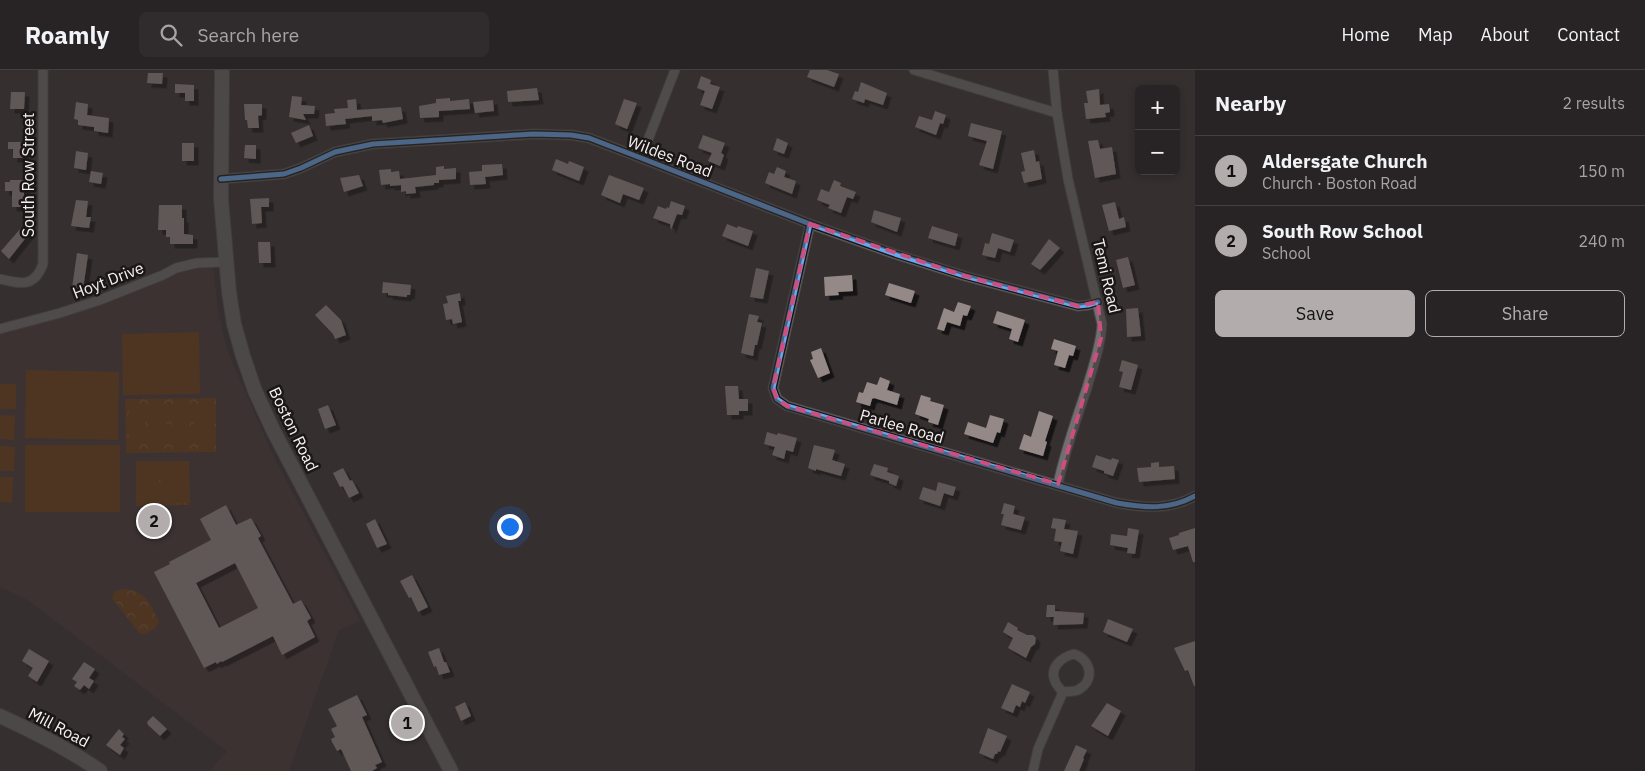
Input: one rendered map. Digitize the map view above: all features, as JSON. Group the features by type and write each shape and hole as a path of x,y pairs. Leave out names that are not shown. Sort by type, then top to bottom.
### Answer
{"main road":[{"name":"Boston Road","path":"222,70 221,179 226,262 234,324 243,356 255,391 273,430 451,771"},
{"name":"Mill Road","path":"0,716 61,746 100,771"}],"street":[{"name":"South Row Street","path":"0,279 21,284 34,280 43,264 43,70"},
{"path":"641,158 675,70"},
{"path":"914,70 1057,113"},
{"name":"Temi Road","path":"1052,70 1068,179 1102,324 1101,338 1062,465 1058,484"},
{"name":"Wildes Road","path":"221,179 284,174 335,152 373,144 534,134 577,136 641,158 810,224 895,254 965,276 1078,306 1098,302"},
{"name":"Parlee Road","path":"810,224 773,388 776,399 787,406 1058,484 1117,503 1144,508 1185,502 1195,496"},
{"name":"Hoyt Drive","path":"0,329 100,300 176,268 197,263 226,262"},
{"path":"1074,654 1082,657 1088,664 1089,674 1084,686 1076,691 1063,692 1055,682 1054,672 1057,663 1065,657 1074,654"},
{"path":"1033,771 1038,748 1063,692"}],"highlighted area":[{"path":"810,224 965,276 1078,306 1098,302 1101,338 1058,484 787,406 777,399 773,388"}],"shaded area":[{"path":"188,268 213,268 218,310 227,350 273,455 360,621 339,630 289,771 210,771 227,751 26,599 0,587 0,334 105,303"}],"green space":[{"path":"199,332 200,394 123,395 122,334"},
{"path":"26,370 119,372 118,440 25,438"},
{"path":"0,384 16,384 16,409 0,409"},
{"path":"216,398 216,452 126,453 125,399"},
{"path":"210,407 210,442 194,442 194,408"},
{"path":"145,408 145,443 129,443 129,409"},
{"path":"150,408 166,408 167,443 151,443"},
{"path":"172,408 188,408 188,442 172,443"},
{"path":"0,415 15,416 14,440 0,439"},
{"path":"25,445 120,445 120,512 25,512"},
{"path":"0,446 15,447 14,471 0,471"},
{"path":"136,461 189,461 190,505 136,506"},
{"path":"159,463 159,503 137,503 136,464"},
{"path":"163,463 185,463 186,503 164,503"},
{"path":"0,477 13,477 12,503 0,502"},
{"path":"121,589 136,592 146,598 159,622 155,628 145,634 139,633 112,598 114,592"}],"building":[{"path":"810,70 827,70 839,74 834,87 807,77"},
{"path":"148,73 163,73 162,84 147,83"},
{"path":"701,76 711,80 710,84 720,87 712,109 700,105 705,91 697,88"},
{"path":"861,82 887,93 883,105 865,99 864,103 852,99 855,91 858,92"},
{"path":"175,84 194,85 194,101 185,101 185,93 175,93"},
{"path":"537,88 539,100 508,102 507,91"},
{"path":"1099,89 1100,105 1109,104 1110,112 1105,113 1106,117 1086,119 1084,103 1088,103 1086,91"},
{"path":"11,92 25,92 24,109 10,109"},
{"path":"292,96 302,97 301,105 315,106 314,114 303,114 306,120 289,117"},
{"path":"450,98 450,101 469,99 470,109 439,111 439,117 420,118 419,106 436,103 436,99"},
{"path":"356,99 357,110 401,107 403,119 383,123 382,120 372,121 372,116 345,119 346,124 326,126 325,114 335,113 334,109 348,108 347,100"},
{"path":"624,99 637,103 627,129 615,124"},
{"path":"493,100 494,111 475,113 473,102"},
{"path":"76,102 88,104 87,115 109,118 108,133 94,131 94,127 78,125 78,120 74,119"},
{"path":"244,104 262,104 262,115 258,116 259,128 248,128 247,120 245,120"},
{"path":"935,111 946,115 943,124 940,123 936,135 915,127 919,116 932,120"},
{"path":"971,123 1002,131 993,169 979,165 987,141 968,136"},
{"path":"309,125 313,136 296,143 291,133"},
{"path":"703,135 725,143 721,153 724,155 720,166 708,161 712,153 698,148"},
{"path":"777,138 788,143 784,154 773,150"},
{"path":"1098,140 1100,149 1112,147 1116,174 1095,178 1088,141"},
{"path":"8,142 25,142 24,158 13,158 13,149 8,149"},
{"path":"182,143 194,143 194,161 182,161"},
{"path":"245,145 256,145 256,159 244,158"},
{"path":"1034,150 1036,162 1039,161 1042,179 1024,183 1021,172 1025,171 1021,153"},
{"path":"76,151 88,153 86,170 74,168"},
{"path":"556,159 568,164 569,161 584,167 579,181 552,170"},
{"path":"502,164 503,175 485,177 486,184 470,185 469,172 482,171 482,165"},
{"path":"444,166 444,169 456,168 456,179 439,180 439,183 434,183 434,185 415,187 416,193 406,194 406,191 401,192 401,185 381,185 379,170 391,169 391,172 399,171 400,179 436,175 436,167"},
{"path":"777,167 786,171 784,177 796,181 792,194 765,183 769,172 774,174"},
{"path":"91,171 103,173 101,184 89,182"},
{"path":"359,175 363,186 344,192 340,178"},
{"path":"609,175 644,188 639,200 623,194 620,203 601,195"},
{"path":"10,180 26,180 24,207 12,207 12,191 5,191 5,182 10,182"},
{"path":"834,180 841,183 840,186 856,192 853,199 847,197 841,213 828,208 830,205 817,200 821,189 829,192"},
{"path":"269,198 269,207 261,207 262,223 252,224 250,199"},
{"path":"76,200 88,201 86,217 91,217 89,228 71,226"},
{"path":"671,201 685,206 682,215 677,214 671,230 670,224 653,218 658,206 666,209 667,207 669,208"},
{"path":"1115,202 1119,219 1124,217 1126,227 1109,231 1102,205"},
{"path":"159,205 182,205 184,234 193,235 193,244 170,244 170,237 166,237 166,230 158,230"},
{"path":"874,210 901,218 897,232 871,222"},
{"path":"727,224 753,231 748,246 722,236"},
{"path":"932,226 958,234 955,246 928,238"},
{"path":"21,228 28,235 9,259 1,251"},
{"path":"992,233 1014,240 1010,252 998,248 995,258 982,255 985,243 989,244"},
{"path":"1049,239 1060,248 1040,270 1031,264"},
{"path":"258,242 270,242 271,263 259,263"},
{"path":"77,253 88,255 83,289 72,288"},
{"path":"1128,257 1135,285 1123,288 1116,260"},
{"path":"756,268 769,271 763,299 750,297"},
{"path":"852,275 853,291 838,292 839,295 825,296 824,277"},
{"path":"383,282 411,285 410,295 407,295 407,297 382,293"},
{"path":"889,283 915,291 911,303 885,295"},
{"path":"460,293 461,301 458,301 462,322 453,324 452,319 446,320 443,304 448,303 446,296"},
{"path":"958,302 971,306 967,316 963,315 960,326 947,322 944,331 937,329 944,308 954,312"},
{"path":"326,305 341,320 346,335 335,339 333,334 315,315"},
{"path":"1138,308 1141,336 1127,337 1126,309"},
{"path":"997,311 1025,320 1018,342 1009,339 1012,329 993,323"},
{"path":"749,314 759,316 757,322 762,323 753,356 741,353"},
{"path":"1054,339 1076,346 1073,356 1069,355 1065,368 1054,365 1058,351 1051,349"},
{"path":"821,348 830,373 818,378 810,360 813,359 811,352"},
{"path":"1122,360 1138,365 1131,390 1119,387 1123,372 1119,371"},
{"path":"880,377 890,381 887,390 900,394 897,405 874,398 870,406 856,402 859,392 863,393 867,382 877,385"},
{"path":"725,386 738,386 739,399 748,399 748,411 739,411 739,415 727,415"},
{"path":"921,395 931,398 930,401 944,405 938,425 928,422 929,419 915,414"},
{"path":"328,405 336,425 325,429 318,409"},
{"path":"1039,411 1053,416 1045,441 1047,442 1043,456 1019,449 1024,434 1031,437"},
{"path":"990,415 1004,419 1000,433 997,432 993,443 964,434 968,422 986,428"},
{"path":"767,432 797,438 793,452 786,450 784,459 772,455 775,447 764,444"},
{"path":"814,445 835,450 832,460 845,464 841,476 808,468"},
{"path":"1096,455 1111,460 1112,458 1119,460 1113,476 1092,467"},
{"path":"1159,462 1159,467 1174,466 1175,479 1139,482 1137,468 1151,467 1151,463"},
{"path":"874,464 888,468 887,472 899,476 896,486 889,483 889,481 870,475"},
{"path":"343,468 359,493 349,498 343,486 340,487 333,473"},
{"path":"938,482 956,487 953,496 944,493 940,506 919,499 923,487 936,491"},
{"path":"1004,503 1015,506 1013,514 1025,517 1021,530 1001,525"},
{"path":"226,505 236,525 251,518 261,536 258,538 293,604 301,600 311,618 307,621 315,637 282,655 273,636 222,662 217,664 216,662 204,668 154,572 211,540 200,519","holes":["235,563 258,608 219,628 196,583"]},
{"path":"1053,518 1066,520 1064,529 1078,531 1073,554 1060,551 1062,542 1054,541 1056,529 1051,528"},
{"path":"375,519 387,544 377,548 366,524"},
{"path":"1128,528 1139,530 1135,554 1127,553 1128,548 1110,545 1111,534 1127,536"},
{"path":"1195,528 1195,562 1193,562 1188,546 1173,550 1169,538"},
{"path":"412,575 428,607 418,612 400,581"},
{"path":"1047,605 1055,605 1055,611 1084,613 1083,624 1053,625 1054,617 1046,617"},
{"path":"1108,619 1133,629 1127,642 1103,632"},
{"path":"1008,622 1018,628 1017,630 1027,635 1033,635 1036,638 1035,644 1031,647 1026,658 1008,648 1013,638 1003,632"},
{"path":"1195,641 1194,686 1188,670 1185,671 1174,648"},
{"path":"439,648 450,672 439,675 428,652"},
{"path":"29,649 49,661 37,682 28,676 33,668 22,661"},
{"path":"84,662 95,669 89,678 94,681 89,689 84,685 80,690 74,686 77,682 72,679"},
{"path":"1012,684 1030,692 1025,703 1022,701 1020,707 1016,705 1013,713 1001,708"},
{"path":"357,695 367,715 362,717 382,762 375,765 377,768 372,771 351,771 341,749 337,751 331,739 335,737 331,729 337,726 328,709"},
{"path":"465,702 471,716 461,721 455,707"},
{"path":"1107,703 1121,711 1108,736 1091,726"},
{"path":"153,716 167,729 160,736 148,725 147,722"},
{"path":"988,728 1007,736 1000,752 998,751 995,754 993,759 979,753"},
{"path":"119,729 124,734 122,737 125,739 120,745 124,748 120,755 106,745"},
{"path":"1076,745 1087,750 1079,771 1064,771"}],"cycle path":[{"path":"221,179 284,174 335,152 373,144 534,134 571,135 589,138 810,224 895,254 965,276 1078,306 1098,302"},
{"path":"810,224 773,388 777,399 787,406 1117,503 1157,507 1176,504 1195,496"}],"place":[{"name":"South Row School","path":"154,521"},
{"name":"Aldersgate Church","path":"407,723"}]}
